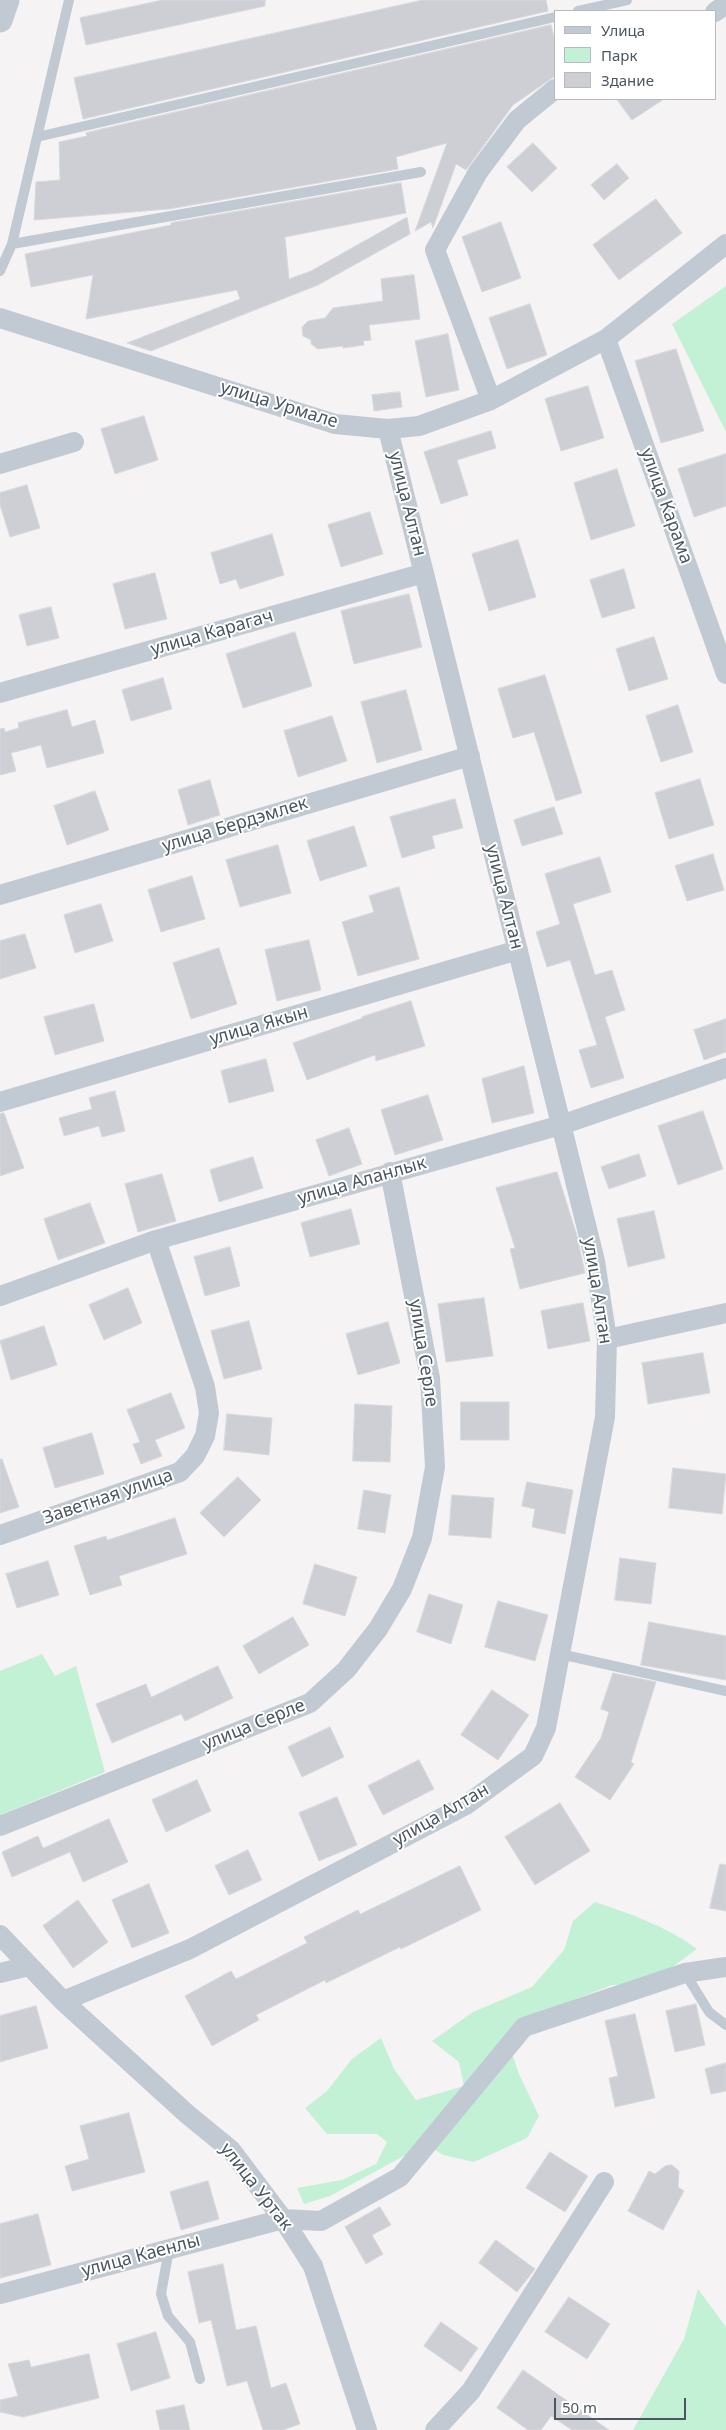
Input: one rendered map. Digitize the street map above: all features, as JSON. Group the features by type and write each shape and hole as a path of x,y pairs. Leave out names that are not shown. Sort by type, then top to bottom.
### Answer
{"street":[{"path":"0,20 7,0"},
{"path":"491,400 435,250 478,172 517,120 554,91"},
{"name":"улица Урмале","path":"0,318 335,424 388,429 419,426 491,400 606,339 726,244"},
{"name":"улица Карама","path":"606,339 726,674"},
{"name":"улица Алтан","path":"63,2001 190,1949 466,1805 533,1756 546,1728 605,1417 607,1339 595,1261 388,429"},
{"path":"0,464 74,442"},
{"name":"улица Карагач","path":"0,693 424,573"},
{"name":"улица Бердэмлек","path":"0,895 470,756"},
{"name":"улица Якын","path":"0,1102 518,950"},
{"name":"улица Аланлык","path":"0,1296 156,1240 561,1125 726,1068"},
{"name":"улица Серле","path":"0,1826 310,1703 346,1670 378,1630 402,1589 422,1538 435,1467 430,1378 390,1172"},
{"name":"Заветная улица","path":"0,1535 180,1472 195,1456 205,1436 209,1413 205,1387 156,1240"},
{"path":"607,1339 726,1313"},
{"name":"улица Уртак","path":"0,1935 63,2001 187,2114 231,2150 283,2219 313,2266 367,2430"},
{"path":"0,1973 29,1966"},
{"name":"улица Каенлы","path":"0,2294 283,2219 321,2221 400,2177 524,2027 685,1973 726,1967"},
{"path":"435,2430 471,2391 604,2182"}],"lane":[{"path":"0,271 12,244 69,0"},
{"path":"582,10 627,0"},
{"path":"38,137 554,17"},
{"path":"12,244 421,172"},
{"path":"560,1654 726,1691"},
{"path":"685,1973 709,2012 726,2024"},
{"path":"168,2249 161,2294 168,2316 190,2342 200,2379"}],"green space":[{"path":"726,286 726,432 672,324"},
{"path":"42,1654 55,1676 76,1666 105,1772 0,1815 0,1671"},
{"path":"595,1902 661,1927 697,1949 649,1984 612,1985 527,2018 506,2036 519,2074 539,2116 527,2138 474,2162 443,2155 426,2144 330,2196 304,2204 297,2188 342,2180 376,2164 387,2142 377,2134 327,2134 305,2108 327,2091 352,2059 381,2038 394,2069 416,2100 464,2086 459,2062 432,2041 473,2012 532,1987 564,1950 573,1921"},
{"path":"698,2289 726,2327 726,2430 633,2430 684,2339"}],"building":[{"path":"163,0 265,0 265,6 86,45 80,18"},
{"path":"423,0 546,0 548,11 83,119 74,78"},
{"path":"551,25 554,37 554,77 513,105 466,170 456,164 433,228 431,222 415,231 447,143 396,157 398,169 169,209 34,220 36,182 60,180 59,142 87,136 86,133"},
{"path":"618,100 662,100 632,120"},
{"path":"533,143 557,168 532,192 507,167"},
{"path":"617,164 629,178 604,200 591,185"},
{"path":"401,183 406,213 285,237 289,279 311,271 407,217 410,234 318,285 151,351 127,343 240,299 237,290 86,319 93,275 31,287 25,254 171,225 171,223"},
{"path":"656,199 682,233 619,280 593,245"},
{"path":"501,222 521,278 482,292 462,237"},
{"path":"414,275 420,319 369,325 371,340 363,341 364,345 318,349 311,344 311,340 303,336 302,327 308,321 325,318 333,308 383,301 381,279"},
{"path":"530,304 547,355 507,369 489,318"},
{"path":"448,334 459,390 426,397 415,341"},
{"path":"676,349 704,431 661,443 635,361"},
{"path":"588,386 604,438 561,451 545,399"},
{"path":"400,392 402,407 374,411 372,395"},
{"path":"144,416 158,460 115,474 101,429"},
{"path":"491,431 496,448 457,460 468,495 441,504 424,452"},
{"path":"726,454 726,506 694,517 678,469"},
{"path":"617,469 635,526 591,540 574,483"},
{"path":"27,485 40,528 10,537 0,505 0,493"},
{"path":"370,512 383,554 341,567 328,525"},
{"path":"272,534 284,575 240,589 236,579 220,584 211,553"},
{"path":"518,540 536,597 489,611 472,554"},
{"path":"624,569 635,608 602,618 590,580"},
{"path":"155,573 167,619 125,629 113,584"},
{"path":"409,594 422,647 354,664 341,611"},
{"path":"51,607 59,638 27,646 19,615"},
{"path":"295,632 312,686 243,708 226,654"},
{"path":"654,637 668,679 629,691 616,649"},
{"path":"545,675 582,793 556,801 534,732 513,738 498,689"},
{"path":"163,678 172,709 131,721 122,690"},
{"path":"406,690 422,750 377,763 361,702"},
{"path":"678,705 693,752 661,762 646,716"},
{"path":"67,710 72,727 95,720 104,753 47,768 41,745 11,753 16,771 0,775 0,729 4,728 5,732 19,728 18,723"},
{"path":"332,716 347,761 298,777 284,731"},
{"path":"700,779 714,825 669,839 655,793"},
{"path":"210,780 220,815 188,825 178,790"},
{"path":"95,791 109,830 67,845 54,806"},
{"path":"455,799 463,828 432,836 435,848 402,858 390,817"},
{"path":"554,807 563,834 522,846 514,820"},
{"path":"354,826 367,866 320,881 307,841"},
{"path":"278,845 291,893 240,907 226,860"},
{"path":"713,854 724,890 687,901 675,866"},
{"path":"600,857 611,892 573,904 595,975 612,970 625,1010 605,1017 624,1078 591,1088 579,1050 597,1045 570,960 547,967 536,932 560,924 545,874"},
{"path":"192,876 205,919 161,932 148,890"},
{"path":"399,887 419,959 358,976 342,922 374,912 369,896"},
{"path":"101,904 113,941 75,953 64,915"},
{"path":"25,934 36,968 0,979 0,941"},
{"path":"309,940 321,990 277,1001 265,950"},
{"path":"219,948 237,1004 191,1019 173,963"},
{"path":"411,1001 425,1046 376,1061 375,1055 307,1080 293,1043"},
{"path":"94,1004 104,1041 55,1055 44,1017"},
{"path":"726,1019 726,1052 704,1060 694,1030"},
{"path":"266,1059 274,1091 229,1103 221,1071"},
{"path":"524,1066 534,1113 492,1123 482,1079"},
{"path":"115,1091 125,1131 102,1137 99,1126 64,1136 59,1118 92,1109 89,1098"},
{"path":"428,1095 443,1140 395,1155 381,1110"},
{"path":"703,1111 723,1169 678,1185 658,1126"},
{"path":"4,1113 24,1168 0,1176 0,1114"},
{"path":"349,1128 362,1164 329,1176 316,1140"},
{"path":"639,1154 646,1176 609,1189 601,1167"},
{"path":"253,1157 263,1188 219,1202 210,1170"},
{"path":"557,1172 577,1236 585,1273 520,1289 510,1249 515,1248 496,1188"},
{"path":"162,1174 176,1221 138,1232 125,1184"},
{"path":"90,1203 105,1243 58,1260 44,1219"},
{"path":"351,1209 360,1244 310,1257 301,1223"},
{"path":"654,1211 665,1258 628,1267 617,1219"},
{"path":"230,1247 240,1286 205,1296 194,1257"},
{"path":"128,1288 142,1323 104,1340 89,1305"},
{"path":"484,1298 493,1356 446,1362 438,1304"},
{"path":"583,1303 590,1341 548,1349 541,1311"},
{"path":"249,1321 262,1369 224,1379 211,1331"},
{"path":"388,1322 400,1363 358,1375 346,1334"},
{"path":"44,1326 57,1365 11,1380 0,1341"},
{"path":"703,1353 710,1393 648,1404 642,1363"},
{"path":"171,1393 185,1428 155,1440 162,1456 141,1464 133,1444 140,1442 127,1410"},
{"path":"461,1402 509,1402 509,1440 461,1440"},
{"path":"355,1404 392,1406 390,1462 353,1461"},
{"path":"227,1414 272,1418 269,1455 224,1450"},
{"path":"92,1433 104,1474 55,1488 43,1448"},
{"path":"2,1459 19,1507 0,1513 0,1460"},
{"path":"673,1468 726,1474 722,1514 669,1508"},
{"path":"238,1477 261,1500 224,1537 200,1513"},
{"path":"527,1482 573,1490 565,1534 532,1527 535,1509 522,1506"},
{"path":"364,1490 391,1495 385,1533 358,1529"},
{"path":"452,1495 494,1498 491,1538 449,1535"},
{"path":"175,1518 187,1554 119,1576 122,1585 90,1595 74,1546 106,1536 107,1540"},
{"path":"620,1558 656,1563 651,1604 615,1600"},
{"path":"48,1561 59,1595 17,1608 6,1574"},
{"path":"315,1564 357,1577 345,1616 303,1604"},
{"path":"429,1594 463,1605 451,1644 417,1632"},
{"path":"498,1601 548,1615 535,1661 485,1647"},
{"path":"293,1617 309,1645 259,1674 243,1646"},
{"path":"649,1622 726,1636 726,1680 641,1665"},
{"path":"218,1666 233,1698 185,1721 181,1714 112,1743 96,1704 146,1684 151,1697"},
{"path":"613,1673 656,1682 631,1762 634,1764 610,1800 575,1777 601,1738 609,1712 601,1709"},
{"path":"492,1690 529,1715 498,1760 461,1735"},
{"path":"330,1727 344,1757 302,1777 288,1747"},
{"path":"419,1760 434,1789 383,1815 368,1786"},
{"path":"197,1780 211,1811 166,1832 152,1800"},
{"path":"337,1797 357,1845 319,1861 299,1813"},
{"path":"560,1803 590,1851 535,1885 505,1837"},
{"path":"109,1819 128,1862 83,1882 70,1852 12,1877 2,1852 38,1836 43,1848"},
{"path":"248,1850 262,1880 229,1895 215,1866"},
{"path":"720,1864 726,1865 726,1911 710,1908"},
{"path":"460,1866 481,1910 326,1983 325,1980 256,2015 259,2020 212,2046 185,1996 231,1971 236,1979 307,1943 304,1937 358,1910 360,1914"},
{"path":"149,1884 169,1933 132,1948 112,1900"},
{"path":"78,1900 108,1942 73,1968 43,1926"},
{"path":"696,2004 705,2045 675,2052 666,2011"},
{"path":"36,2006 48,2048 0,2062 0,2016"},
{"path":"635,2014 655,2098 615,2107 609,2078 618,2076 605,2021"},
{"path":"726,2063 726,2091 711,2094 705,2069"},
{"path":"129,2113 145,2172 72,2191 65,2166 89,2159 80,2126"},
{"path":"550,2152 588,2176 565,2212 526,2188"},
{"path":"672,2165 679,2171 678,2187 684,2191 663,2230 628,2211 649,2171 655,2174 665,2166"},
{"path":"208,2181 219,2219 181,2230 170,2192"},
{"path":"380,2207 391,2225 372,2235 383,2254 366,2264 345,2227"},
{"path":"38,2214 51,2265 0,2278 0,2224"},
{"path":"496,2240 535,2269 517,2292 479,2263"},
{"path":"223,2264 236,2330 256,2326 271,2388 286,2383 300,2424 283,2430 263,2430 247,2381 227,2386 211,2320 199,2323 188,2272"},
{"path":"569,2297 610,2324 587,2359 545,2332"},
{"path":"441,2322 478,2348 461,2372 424,2346"},
{"path":"156,2332 170,2378 131,2391 117,2344"},
{"path":"89,2354 99,2398 23,2417 0,2412 0,2400 18,2396 8,2364 29,2360 31,2367"},
{"path":"523,2370 609,2430 572,2430 551,2416 541,2430 528,2430 497,2408"},
{"path":"184,2405 190,2430 160,2430 156,2411"}]}
